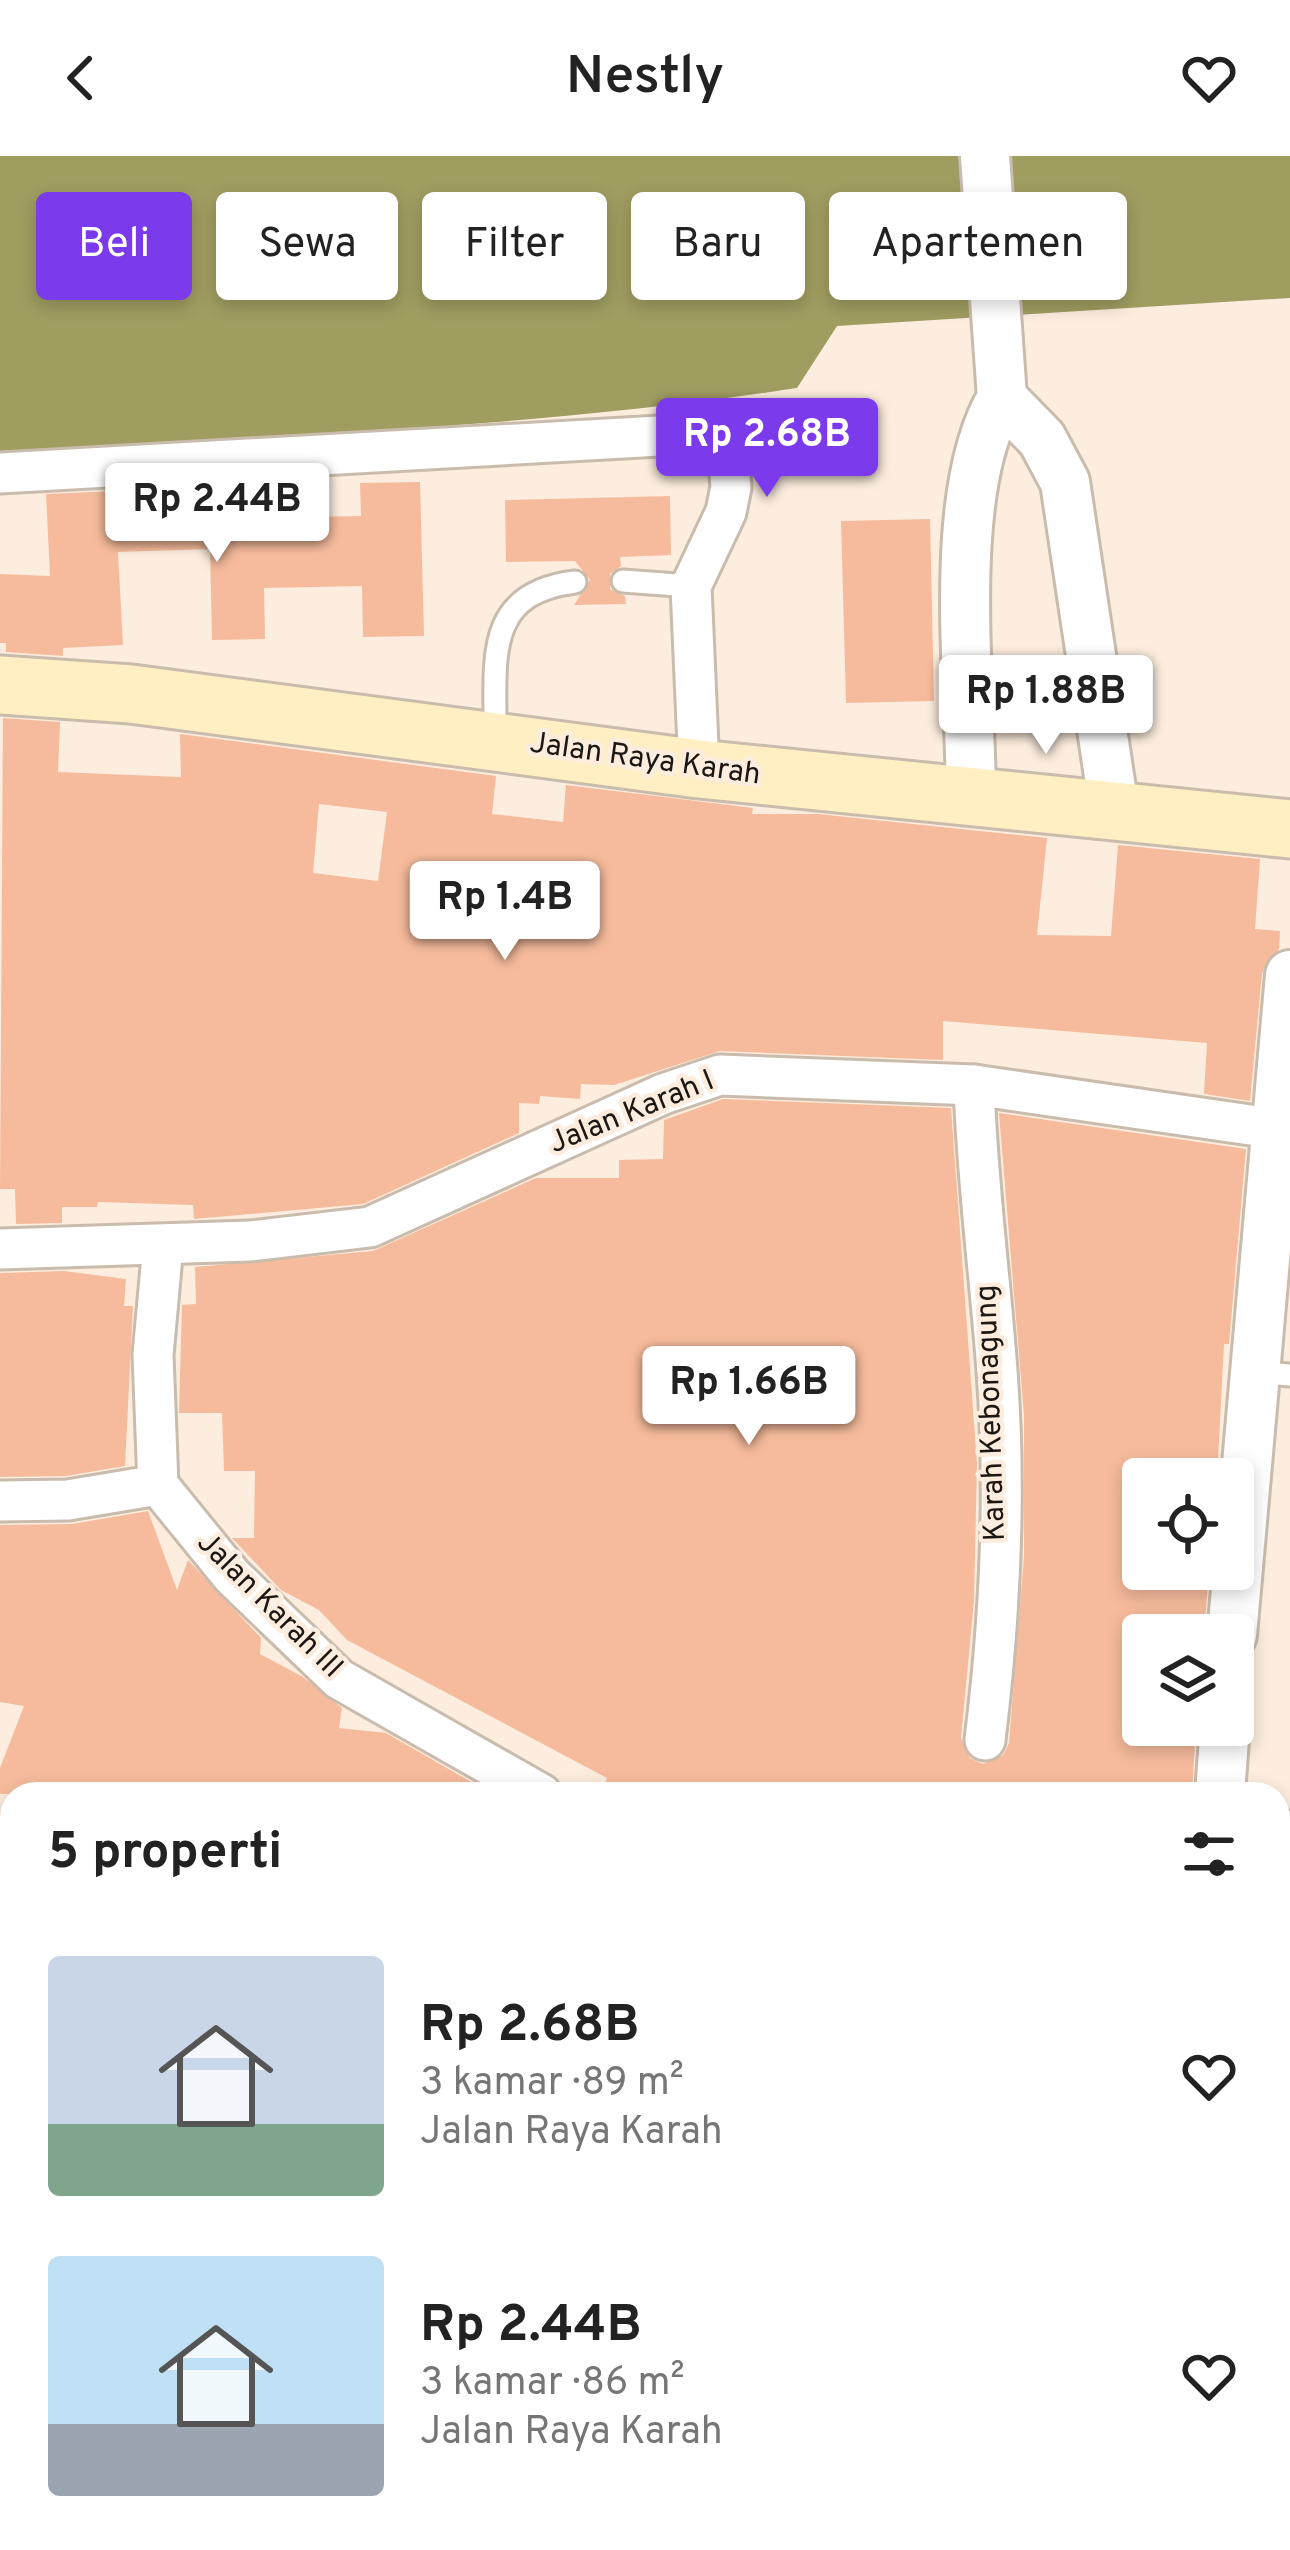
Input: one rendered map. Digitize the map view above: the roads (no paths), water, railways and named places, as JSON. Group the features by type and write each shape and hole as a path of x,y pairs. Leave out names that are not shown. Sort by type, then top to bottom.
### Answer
{"main road":[{"name":"Jalan Raya Karah","path":"0,685 131,694 699,769 1290,829"}],"street":[{"path":"971,798 969,492 1001,387 986,156"},
{"path":"1001,387 1042,439 1066,482 1114,809"},
{"path":"0,473 708,432 728,451 731,487 726,512 691,586 699,769"},
{"path":"1235,1614 1273,1374 1278,1129 1290,975"},
{"name":"Jalan Karah I","path":"0,1249 163,1245 370,1227 662,1094 720,1075 974,1085 1278,1129"},
{"name":"Karah Kebonagung","path":"974,1085 997,1374 999,1476 997,1645 986,1740"},
{"path":"0,1501 68,1500 158,1485 153,1355 163,1245"},
{"name":"Jalan Karah III","path":"158,1485 232,1576 339,1679 513,1782"},
{"path":"1221,1782 1224,1746"}],"lane":[{"path":"623,581 691,586"},
{"path":"495,739 505,618 526,593 574,582"}]}
